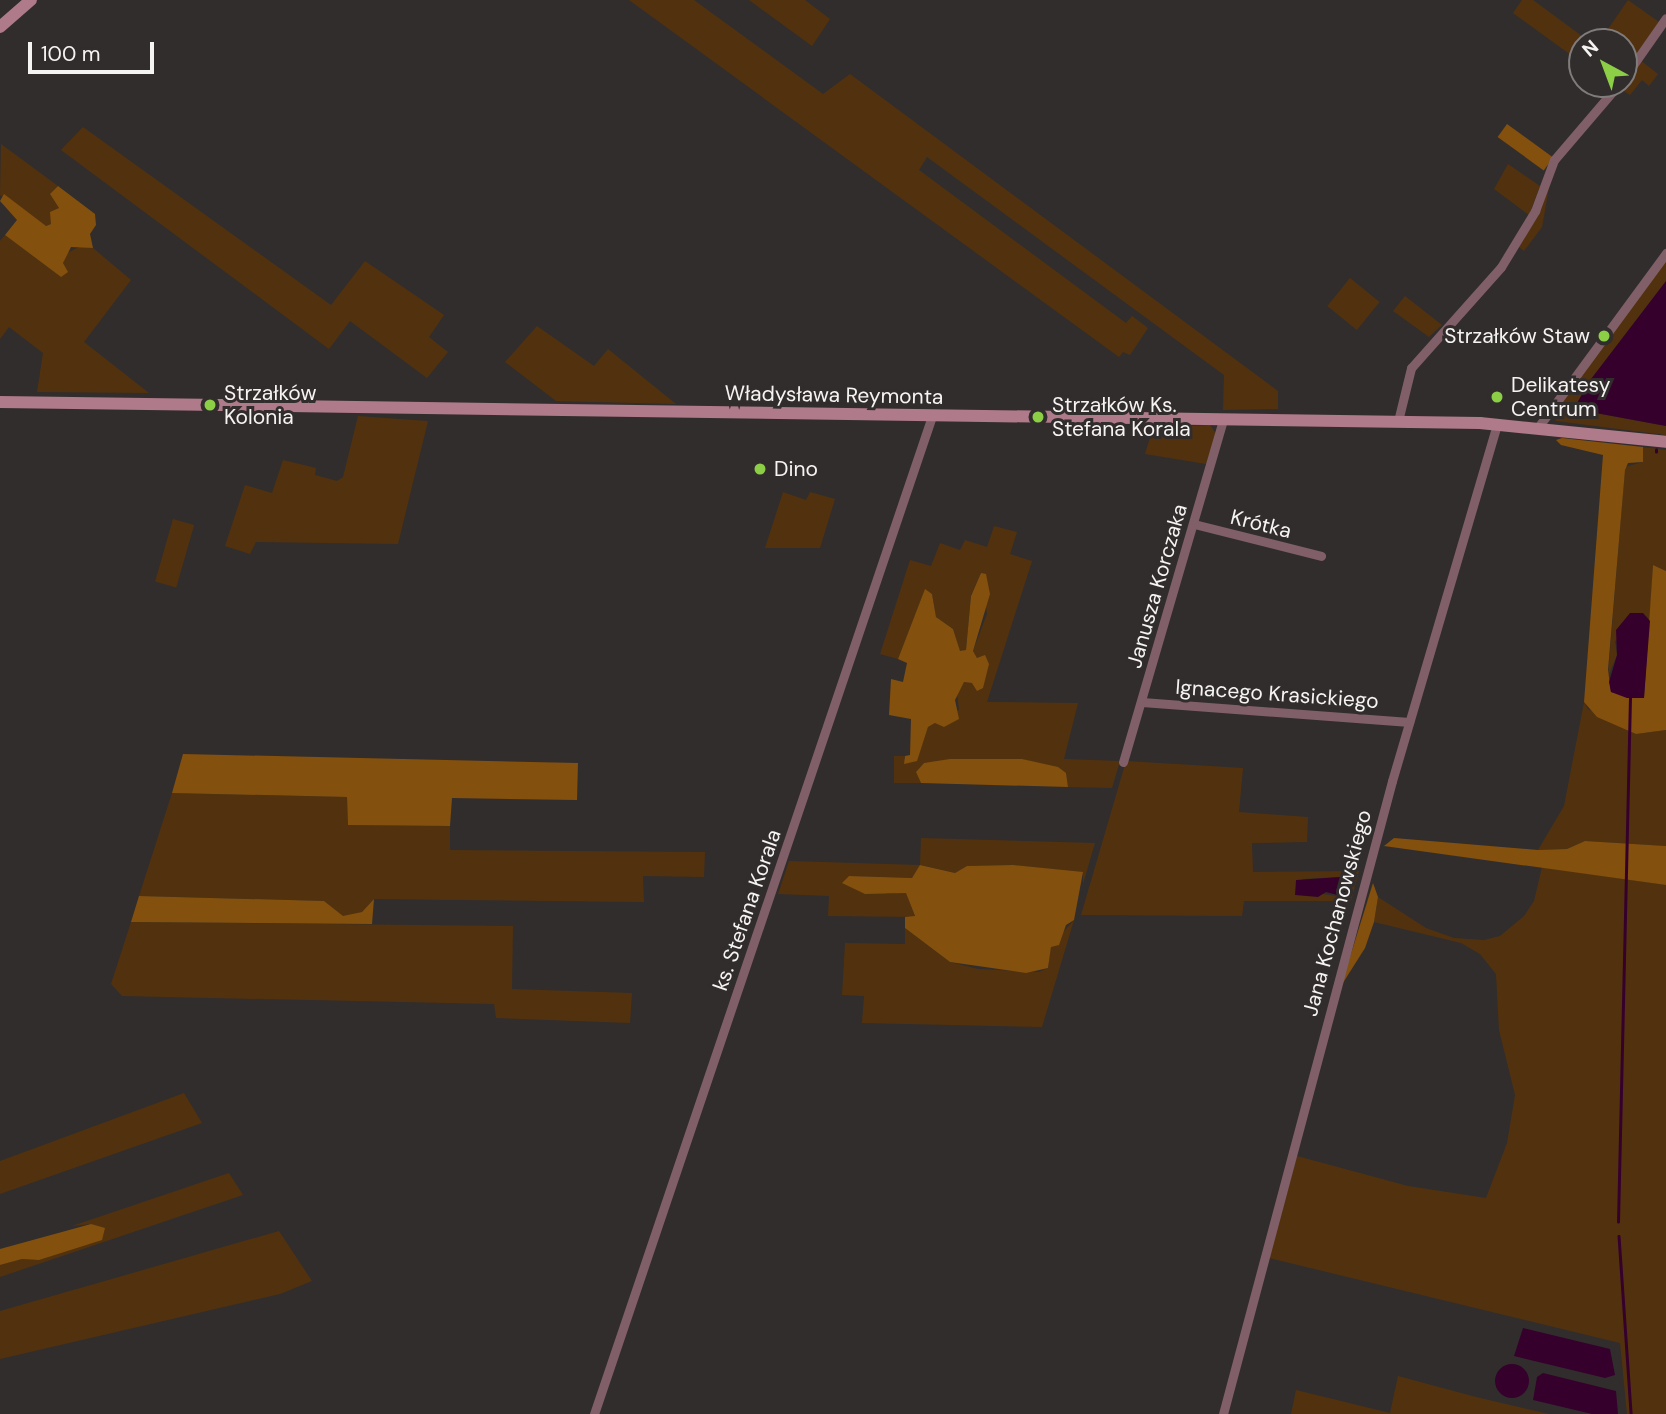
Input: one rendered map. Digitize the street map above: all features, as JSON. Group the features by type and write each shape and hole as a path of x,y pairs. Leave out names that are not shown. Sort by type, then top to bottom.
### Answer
{"street":[{"path":"0,27 31,0"},
{"path":"1638,58 1666,18"},
{"path":"1398,421 1411,368 1501,267 1535,211 1554,160 1607,98"},
{"path":"1539,426 1666,253"},
{"name":"Władysława Reymonta","path":"0,401 1398,421 1539,426 1666,442"},
{"name":"ks. Stefana Korala","path":"594,1414 932,416"},
{"name":"Janusza Korczaka","path":"1123,762 1223,419"},
{"name":"Jana Kochanowskiego","path":"1223,1414 1409,722 1497,424"},
{"name":"Krótka","path":"1194,524 1321,555"},
{"name":"Ignacego Krasickiego","path":"1142,702 1409,722"}],"shaded area":[{"path":"629,0 694,0 823,94 850,74 1278,391 1278,409 1223,410 1224,375 927,157 919,170 1126,323 1132,316 1148,328 1130,355 1123,352 1119,357"},
{"path":"749,0 805,0 830,19 812,46"},
{"path":"1522,0 1533,0 1571,28 1568,28 1568,53 1513,13"},
{"path":"1628,0 1659,22 1638,52 1638,28 1609,28"},
{"path":"1640,60 1658,74 1649,86 1642,80 1638,85"},
{"path":"1507,124 1553,158 1544,170 1498,137"},
{"path":"83,127 331,305 365,261 444,315 429,337 448,352 427,378 350,321 329,349 61,150"},
{"path":"1,144 58,186 50,194 59,208 51,224 45,226 0,195"},
{"path":"1508,164 1540,186 1529,215 1494,189"},
{"path":"1551,176 1542,227 1524,251 1519,247"},
{"path":"58,186 95,214 96,225 90,234 93,248 71,247 63,263 68,272 61,277 5,235 17,220 0,201 4,194 46,226 51,224 50,212 59,208 50,194"},
{"path":"5,235 61,277 65,254 81,246 93,248 131,280 84,342 149,393 37,392 43,353 9,327 0,339 0,241"},
{"path":"1666,258 1666,281 1588,383 1574,409 1666,426 1666,435 1556,421 1553,411"},
{"path":"1350,278 1380,302 1357,330 1327,306"},
{"path":"1666,281 1666,426 1574,409 1588,383"},
{"path":"1405,296 1442,325 1429,337 1393,311"},
{"path":"537,326 594,366 608,349 676,404 556,401 505,362"},
{"path":"358,416 428,421 398,544 256,542 250,554 225,546 245,485 272,493 283,460 316,468 315,475 337,481 343,477"},
{"path":"1210,425 1216,434 1206,464 1145,454 1153,428"},
{"path":"1562,438 1643,447 1643,462 1628,463 1625,470 1608,670 1611,692 1644,697 1653,565 1666,571 1666,730 1636,734 1597,717 1584,702 1603,455 1561,445 1556,440"},
{"path":"1643,447 1666,450 1666,571 1653,565 1650,621 1646,616 1615,641 1617,655 1608,676 1625,467 1643,462"},
{"path":"783,492 806,500 810,492 835,499 820,548 765,548"},
{"path":"173,519 194,525 176,588 155,581"},
{"path":"994,526 1017,532 1010,554 1032,561 987,702 1078,703 1064,759 1120,761 1112,788 1068,787 1066,773 1022,759 924,763 916,772 921,783 894,783 894,756 905,756 904,759 918,756 928,727 959,710 957,693 964,682 972,683 977,658 973,651 987,614 981,573 971,595 966,650 960,652 953,629 936,617 932,594 925,590 898,659 880,654 910,560 931,566 940,543 960,550 965,540 987,547"},
{"path":"981,573 986,574 990,594 973,651 977,658 985,655 989,664 983,688 977,691 972,683 964,682 955,700 959,719 944,727 935,723 928,727 917,761 904,764 905,756 910,755 911,719 889,715 891,679 903,682 907,663 898,659 925,589 932,594 936,617 953,629 960,651 966,650 971,596"},
{"path":"1630,613 1643,613 1650,621 1644,698 1627,698 1611,692 1609,682 1617,655 1616,630"},
{"path":"1584,702 1588,709 1636,734 1666,730 1666,846 1585,841 1567,849 1538,850 1564,806"},
{"path":"183,754 578,763 577,800 452,798 450,826 348,825 347,797 172,793"},
{"path":"950,759 1022,759 1058,767 1066,773 1068,787 921,783 916,772 924,763"},
{"path":"1126,761 1243,768 1239,812 1308,817 1307,842 1252,843 1253,872 1359,871 1351,901 1244,901 1242,916 1081,915","holes":["1340,877 1347,884 1342,897 1323,894 1302,879"]},
{"path":"172,793 347,797 348,825 450,826 450,850 705,852 704,877 643,876 644,902 374,899 362,912 343,917 324,901 139,896"},
{"path":"921,838 1095,843 1083,884 1083,873 1013,865 967,866 955,873 921,865 912,878 849,876 887,894 906,892 915,917 828,916 829,896 778,894 789,861 920,865"},
{"path":"1394,838 1538,850 1567,849 1585,841 1666,846 1666,885 1384,846"},
{"path":"920,865 955,873 967,866 1013,865 1083,872 1074,920 1066,925 1059,945 1051,947 1048,968 1026,973 950,962 905,928 905,917 915,916 906,893 865,894 842,883 849,876 912,878"},
{"path":"1542,867 1666,885 1666,1414 1627,1414 1620,1343 1269,1258 1297,1156 1408,1186 1486,1198 1507,1143 1515,1095 1499,1030 1496,974 1480,954 1461,943 1374,922 1378,897 1426,928 1454,938 1484,940 1500,936 1524,916 1534,901"},
{"path":"1340,877 1347,884 1345,897 1326,892 1318,897 1295,895 1296,880"},
{"path":"1373,883 1378,897 1374,922 1365,948 1341,986"},
{"path":"139,896 324,901 343,916 362,912 374,899 372,924 131,922"},
{"path":"1074,920 1042,1027 862,1023 864,996 842,995 845,943 905,944 905,928 950,962 978,969 1039,972 1048,968 1051,946"},
{"path":"131,922 513,926 512,989 632,993 630,1023 496,1018 494,1004 122,996 111,984"},
{"path":"184,1093 202,1123 0,1194 0,1161"},
{"path":"229,1173 243,1195 0,1277 0,1265 22,1259 39,1260 73,1248 91,1224 72,1226"},
{"path":"91,1224 105,1228 102,1240 39,1260 22,1259 0,1265 0,1249"},
{"path":"279,1231 312,1281 280,1294 0,1359 0,1311"},
{"path":"1523,1328 1610,1349 1615,1375 1605,1378 1514,1356"},
{"path":"1512,1364 1524,1369 1529,1381 1524,1393 1512,1398 1500,1393 1495,1381 1500,1369"},
{"path":"1543,1373 1616,1391 1618,1414 1592,1414 1533,1400 1537,1377"},
{"path":"1398,1376 1549,1414 1291,1414 1296,1390 1390,1413"}],"waterway":[{"path":"1618,1222 1630,698"},
{"path":"1619,1236 1631,1414"}],"place":[{"name":"Strzałków Staw","path":"1604,336"},
{"name":"Delikatesy Centrum","path":"1497,397"},
{"name":"Strzałków Kolonia","path":"210,405"},
{"name":"Strzałków Ks. Stefana Korala","path":"1038,417"},
{"name":"Dino","path":"760,469"}]}
